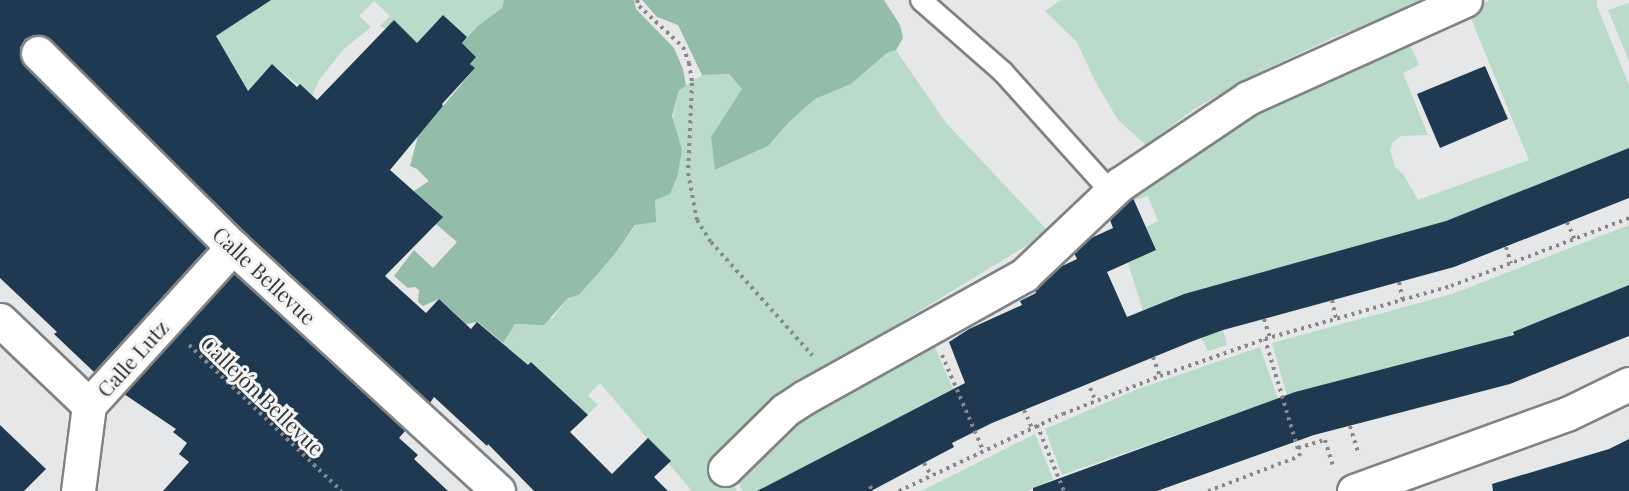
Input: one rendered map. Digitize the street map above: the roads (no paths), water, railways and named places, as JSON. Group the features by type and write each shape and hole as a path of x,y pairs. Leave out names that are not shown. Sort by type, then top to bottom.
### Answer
{"street":[{"path":"725,469 785,410 832,380 1024,275 1111,192 1248,98 1465,0"},
{"name":"Calle Bellevue","path":"38,53 233,247 498,491"},
{"name":"Calle Lutz","path":"78,491 89,405 233,247"},
{"path":"0,320 89,405"},
{"path":"1345,484 1567,414 1629,384"}],"lane":[{"path":"921,0 1003,72 1111,192"}]}
